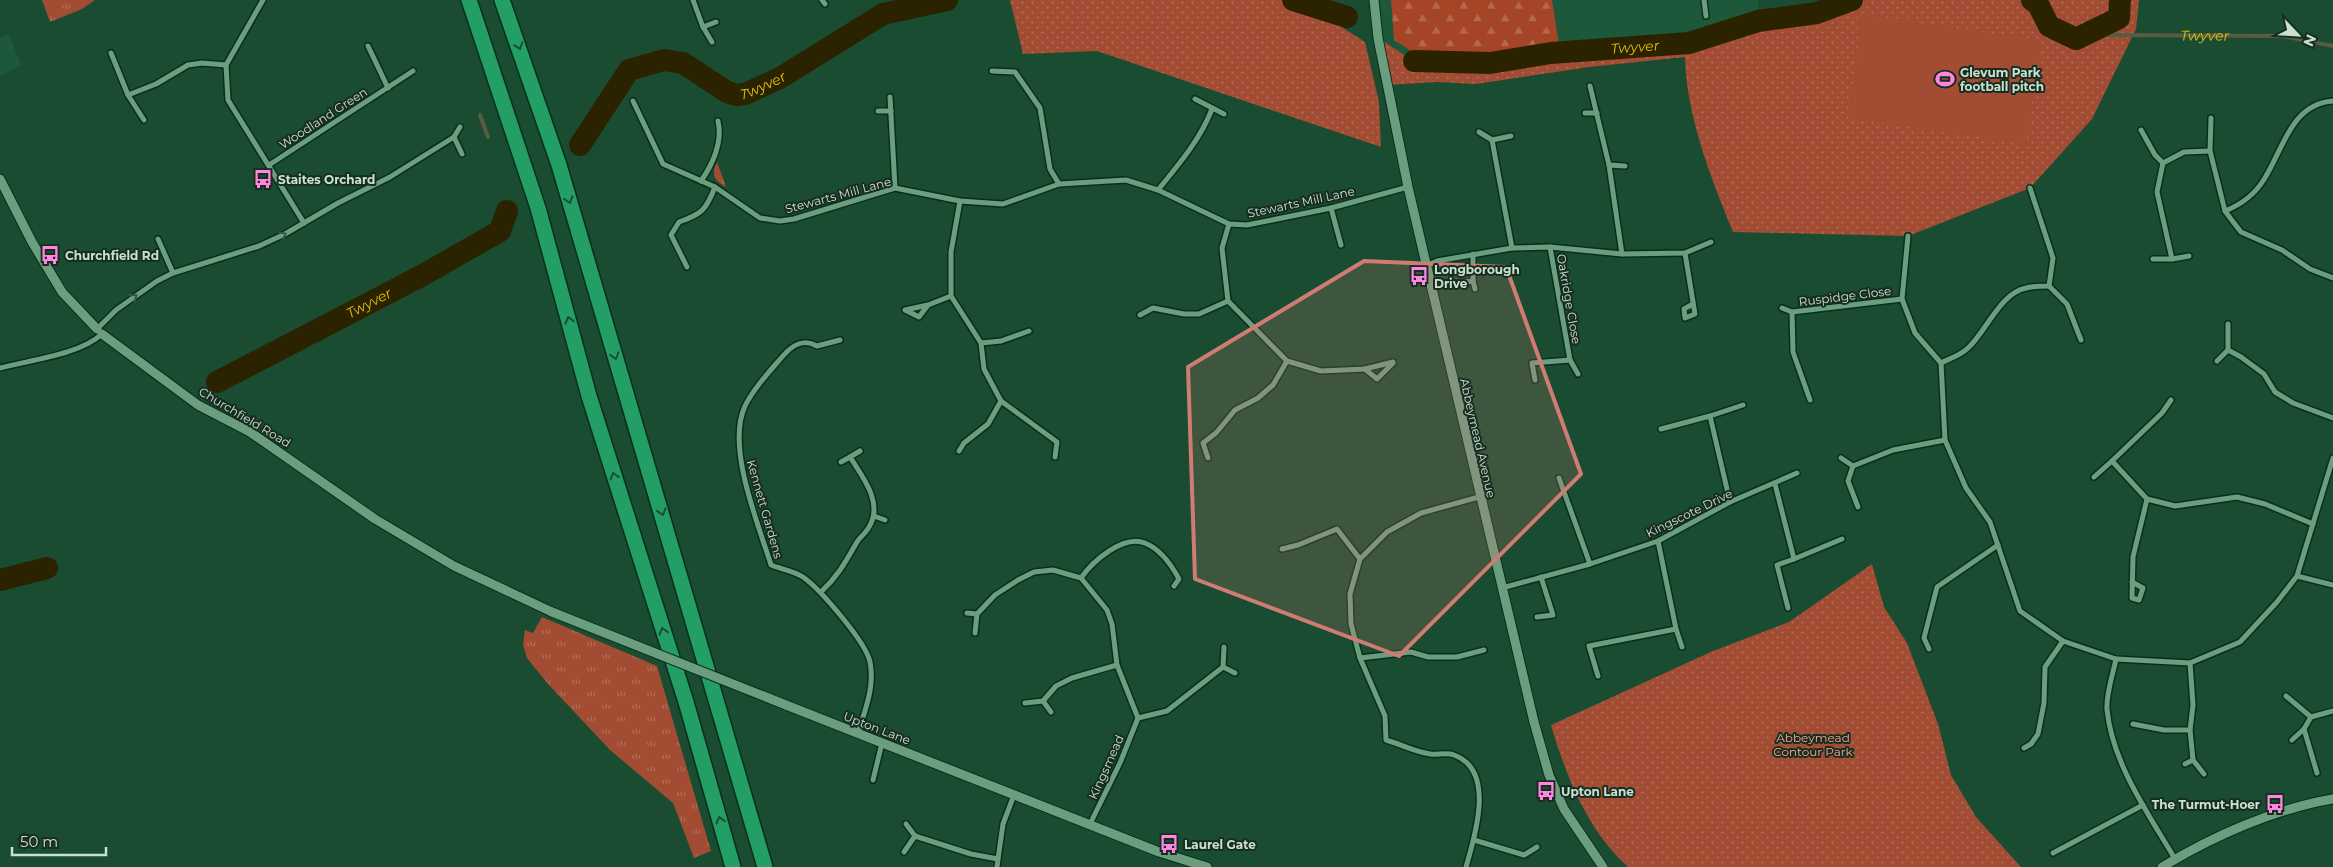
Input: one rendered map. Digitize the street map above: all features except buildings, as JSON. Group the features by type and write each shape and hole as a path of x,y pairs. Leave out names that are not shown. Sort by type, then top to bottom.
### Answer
{"highway":[{"path":"469,0 538,208 589,396 686,702 733,867"},
{"path":"502,0 559,165 765,867"}],"street":[{"path":"263,0 226,65 228,100 304,223"},
{"path":"693,0 712,42"},
{"name":"Abbeymead Avenue","path":"1374,0 1378,38 1425,266 1479,497 1549,775 1564,809 1603,867"},
{"path":"1704,0 1706,16"},
{"path":"704,27 716,22"},
{"path":"368,46 388,88"},
{"path":"111,53 128,95 144,120"},
{"path":"128,95 156,84 188,65 202,63 226,65"},
{"name":"Woodland Green","path":"269,165 413,71"},
{"path":"992,71 1015,72 1040,108 1050,169 1059,184"},
{"path":"1590,86 1608,165 1622,254"},
{"path":"890,97 892,111 890,132 895,188"},
{"path":"1194,99 1224,114"},
{"name":"Stewarts Mill Lane","path":"633,101 663,164 716,187 751,214 766,220 794,219 895,188 960,201 1003,204 1059,184 1126,180 1158,190 1229,224 1247,225 1331,208 1408,187"},
{"path":"2224,211 2236,207 2249,197 2263,181 2289,129 2305,110 2333,101"},
{"path":"1158,190 1204,131 1212,109"},
{"path":"878,111 892,111"},
{"path":"1585,113 1597,113"},
{"path":"2211,118 2210,152 2224,211 2242,232 2282,250 2310,269 2333,278"},
{"path":"701,181 708,170 721,133 718,121"},
{"path":"0,368 78,348 100,332 116,310 157,281 173,273 259,246 390,177 454,137 460,127"},
{"path":"2141,130 2155,155 2163,163"},
{"path":"1479,132 1492,140 1511,136"},
{"path":"454,137 462,154"},
{"path":"1492,140 1512,248"},
{"path":"2163,163 2184,152 2210,152"},
{"path":"2163,163 2157,192 2172,259"},
{"path":"1608,165 1625,166"},
{"name":"Churchfield Road","path":"0,179 32,242 62,292 100,332 198,405 250,432 375,519 454,566 540,607"},
{"path":"687,267 671,235 679,222 704,211 716,187"},
{"path":"2030,188 2052,258 2049,286"},
{"path":"960,201 951,252 951,296 981,343 984,369 1001,401 1057,442 1055,458"},
{"path":"1331,208 1341,245"},
{"path":"1229,224 1222,248 1228,301 1287,361 1321,371 1365,369 1393,362 1377,379 1365,369"},
{"path":"1908,236 1902,299 1914,333 1940,363 1945,440 1966,488 1990,522 2020,611 2063,641 2116,660 2190,663 2240,642 2277,602 2297,576 2333,458"},
{"path":"158,239 173,273"},
{"path":"1425,266 1437,261 1512,248 1550,247 1622,254 1685,253 1711,242"},
{"name":"Oakridge Close","path":"1536,380 1532,363 1570,360 1550,247"},
{"path":"1685,253 1695,314 1685,318 1684,309 1693,304"},
{"path":"1473,254 1473,281 1476,289"},
{"path":"2153,259 2172,259 2189,256"},
{"path":"1464,282 1473,281"},
{"path":"1940,363 1966,350 1980,336 1991,318 2006,300 2024,288 2049,286 2067,304 2081,340"},
{"path":"928,305 951,296"},
{"name":"Ruspidge Close","path":"1810,400 1792,352 1792,312 1902,299"},
{"path":"1140,315 1153,308 1184,314 1198,314 1228,301"},
{"path":"1782,308 1792,312"},
{"path":"2217,362 2228,350 2228,324"},
{"path":"981,343 1001,341 1029,331"},
{"name":"Kennett Gardens","path":"840,340 817,346 809,341 801,342 787,351 760,382 745,406 739,433 740,461 771,565 802,576 821,592 856,637 870,661 871,692 858,733"},
{"path":"2228,350 2264,374 2275,392 2293,403 2333,418"},
{"path":"1570,360 1578,374"},
{"path":"1208,458 1203,443 1216,433 1235,410 1258,398 1273,385 1287,361"},
{"path":"2094,477 2162,413 2171,400"},
{"path":"959,451 964,443 988,424 1001,401"},
{"path":"1661,430 1743,405"},
{"path":"1710,416 1730,502"},
{"path":"958,437 964,443"},
{"path":"1858,507 1848,481 1853,466 1893,450 1945,440"},
{"path":"841,462 860,451"},
{"path":"821,592 837,577 845,566 858,540 870,527 874,516 874,502 866,482 850,457"},
{"path":"1841,458 1853,466"},
{"path":"2112,462 2147,499 2175,506 2237,496 2265,504 2313,524"},
{"name":"Kingscote Drive","path":"1502,588 1590,564 1658,542 1730,502 1797,473"},
{"path":"1558,478 1590,564"},
{"path":"1775,484 1794,559"},
{"path":"1466,867 1474,840 1480,795 1475,774 1466,763 1453,754 1429,754 1386,740 1385,716 1360,658 1351,624 1350,594 1360,559 1386,532 1421,513 1479,497"},
{"path":"2132,582 2143,588 2140,600 2132,598 2132,582 2133,557 2147,499"},
{"path":"874,516 885,520"},
{"path":"1282,549 1338,530 1360,559"},
{"path":"1788,608 1777,566 1842,539"},
{"path":"1082,578 1090,566 1103,553 1122,545 1144,542 1171,564 1179,579 1174,586"},
{"path":"1658,542 1676,629 1682,647"},
{"path":"1929,649 1924,638 1934,587 1998,545"},
{"path":"975,633 977,614 995,595 1018,580 1034,572 1053,570 1082,578 1107,610 1112,624 1116,665 1138,718 1167,711 1223,667 1224,647"},
{"path":"2297,576 2333,585"},
{"path":"1537,617 1553,615 1541,577"},
{"name":"Upton Lane","path":"540,607 1159,852 1207,867"},
{"path":"967,613 977,614"},
{"path":"1598,676 1589,646 1676,629"},
{"path":"2024,748 2031,744 2038,734 2044,704 2045,668 2063,641"},
{"path":"1360,658 1411,652 1428,657 1457,657 1484,650"},
{"path":"2116,660 2107,707 2114,748 2143,805 2175,859"},
{"path":"2190,663 2193,705 2190,730 2193,760 2204,774"},
{"path":"1025,703 1043,701 1056,686 1072,678 1116,665"},
{"path":"1223,667 1235,674"},
{"path":"2286,696 2311,717"},
{"path":"1043,701 1051,712"},
{"path":"2292,740 2304,729 2311,717 2333,711"},
{"name":"Kingsmead","path":"1090,824 1120,763 1138,718"},
{"path":"2133,724 2164,730 2190,730"},
{"path":"2304,729 2318,773"},
{"path":"873,780 882,743"},
{"path":"2184,764 2193,760"},
{"path":"997,867 1003,824 1014,795"},
{"path":"2162,867 2175,859 2258,821 2333,799"},
{"path":"2053,853 2143,805"},
{"path":"906,824 915,836 971,854 998,859"},
{"path":"904,852 915,836"},
{"path":"1474,840 1524,855 1537,848"}],"highlighted area":[{"path":"1364,261 1506,267 1581,474 1399,656 1195,579 1188,367"}],"shaded area":[{"path":"1374,0 1758,0 1758,21 1689,43 1551,53 1490,63 1414,61 1378,38"},
{"path":"9,34 21,65 0,76 0,37"}],"green space":[{"path":"42,0 95,0 82,9 50,22"},
{"path":"1010,0 1299,0 1365,42 1379,102 1381,147 1097,51 1023,54"},
{"path":"1391,0 1552,0 1559,45 1490,58 1416,54 1394,40"},
{"path":"1852,0 2139,0 2136,29 2092,119 2030,188 1908,236 1733,232 1701,146 1686,79 1685,57 1589,67 1476,84 1437,82 1387,85 1378,38 1414,61 1490,63 1551,53 1689,43 1758,21 1817,13"},
{"name":"Glevum Park football pitch","path":"1862,15 2041,40 2026,144 1849,118"},
{"path":"717,162 726,187 716,180 714,171"},
{"name":"Abbeymead Contour Park","path":"1872,564 1884,607 1907,643 1938,724 1951,775 1976,817 2021,867 1628,867 1601,836 1580,801 1571,783 1551,725 1713,651 1789,622"},
{"path":"542,617 657,666 711,851 694,858 673,803 610,750 548,684 527,658 523,645 525,630 533,633"}],"waterway":[{"name":"Twyver","path":"580,145 629,70 664,60 683,63 727,92 736,95 745,94 780,78 883,14 947,0"},
{"name":"Twyver","path":"1293,0 1347,17"},
{"name":"Twyver","path":"1414,61 1490,63 1551,53 1689,43 1758,21 1817,13 1852,0"},
{"name":"Twyver","path":"2032,0 2038,4 2049,26 2076,39 2119,18 2120,0"},
{"name":"Twyver","path":"2076,39 2105,35 2282,36 2333,46"},
{"path":"480,115 488,137"},
{"name":"Twyver","path":"217,382 423,275 500,231 507,211"},
{"name":"Twyver","path":"0,580 47,568"}],"place":[{"name":"Glevum Park football pitch","path":"1945,79"},
{"name":"Staites Orchard","path":"263,179"},
{"name":"Churchfield Rd","path":"50,255"},
{"name":"Longborough Drive","path":"1419,276"},
{"name":"Upton Lane","path":"1546,791"},
{"name":"The Turmut-Hoer","path":"2275,804"},
{"name":"Laurel Gate","path":"1169,844"}]}
